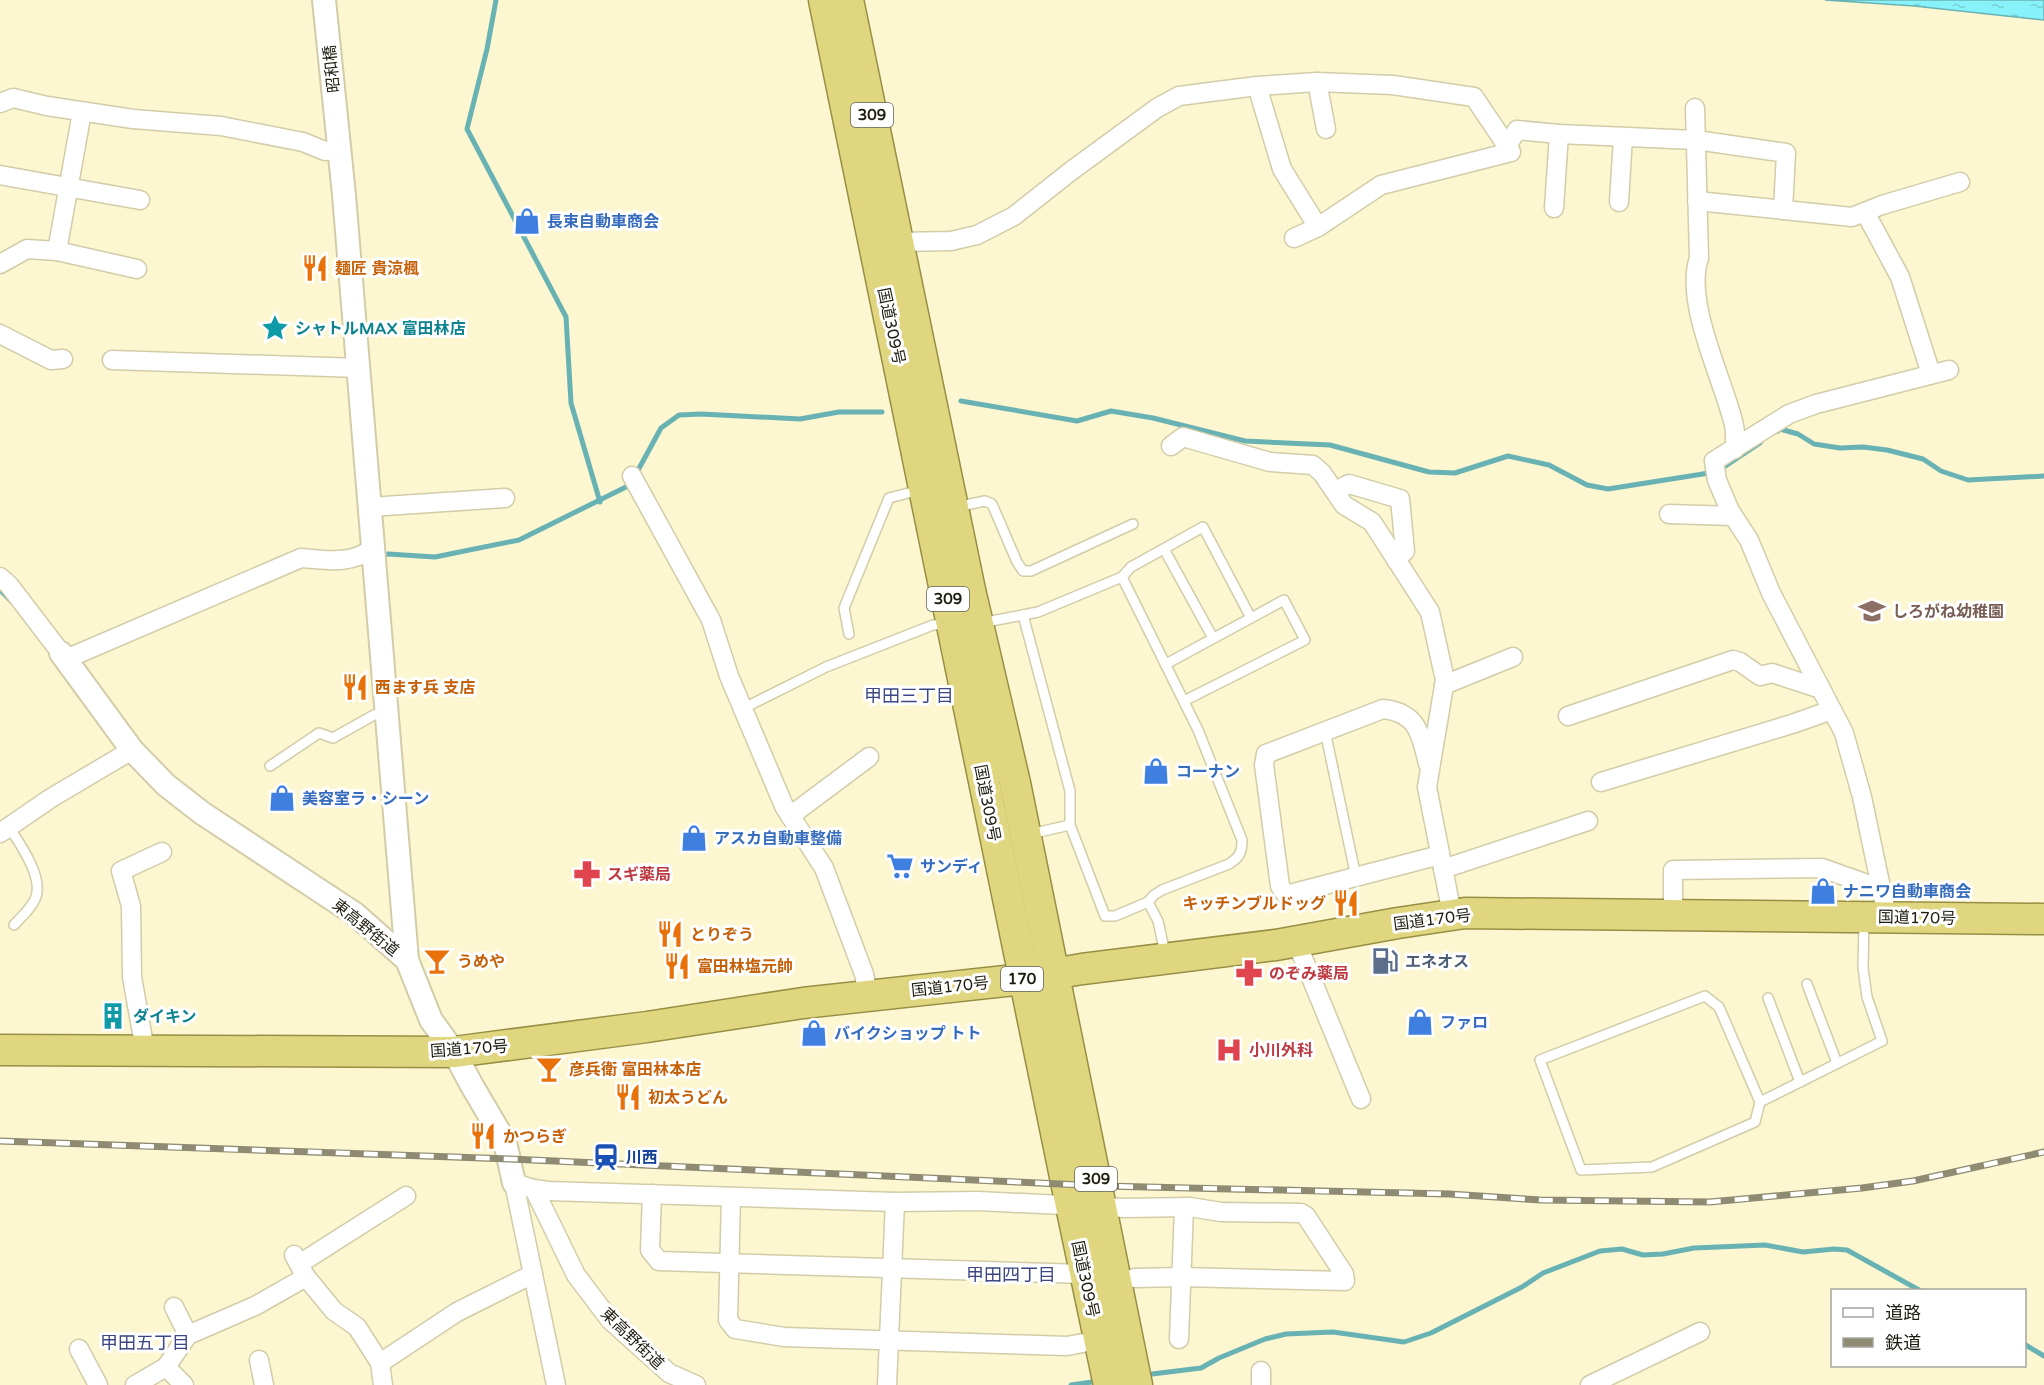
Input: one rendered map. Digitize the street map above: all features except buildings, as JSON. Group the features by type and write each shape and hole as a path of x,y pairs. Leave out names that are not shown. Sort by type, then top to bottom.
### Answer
{"highway":[{"name":"309","path":"825,0 888,231"},
{"name":"309","path":"848,0 888,231"},
{"name":"国道309号","path":"888,231 926,489 1025,835 1085,1124 1111,1207 1137,1385"},
{"name":"国道309号","path":"888,231 953,508 965,623 1023,979 1109,1385"},
{"name":"国道170号","path":"0,1050 454,1052 868,995 1023,979 1296,941 1465,913 1673,914 1877,907 2044,919"},
{"name":"309","path":"1111,1207 1134,1278 1155,1385"},
{"name":"309","path":"1085,1274 1079,1325 1092,1385"}],"street":[{"name":"昭和橋","path":"324,0 359,368 407,960"},
{"path":"888,231 951,241 977,234 1014,216 1156,108 1179,96 1257,86 1317,82 1393,85 1474,98 1511,152 1381,185 1318,227 1294,238"},
{"path":"1317,82 1326,129"},
{"path":"1257,86 1282,169 1318,227"},
{"path":"0,103 13,98 82,112 133,119 221,126 303,142 325,151 339,144"},
{"path":"1695,108 1699,258 1696,266 1700,317 1734,423 1735,449"},
{"path":"57,251 82,112"},
{"path":"1507,146 1517,130 1696,140 1786,153 1783,210"},
{"path":"1554,208 1559,134"},
{"path":"1619,202 1623,137"},
{"path":"0,175 141,200"},
{"path":"1697,201 1852,217 1960,182"},
{"path":"1865,212 1900,277 1940,372 1816,404 1789,414 1714,461 1733,516 1749,540 1771,593 1844,733 1859,786 1877,907"},
{"path":"0,264 27,249 57,251 137,268"},
{"path":"0,334 51,360 63,359"},
{"path":"112,360 359,368"},
{"path":"1171,446 1183,437 1269,462 1313,465 1322,473 1344,505 1372,522 1430,612 1445,680 1427,787 1452,914"},
{"path":"632,476 711,620 729,676 784,806 824,868 864,974 868,995"},
{"path":"1335,491 1349,484 1400,499 1405,551 1396,560"},
{"path":"370,507 505,498"},
{"path":"1669,514 1733,516"},
{"path":"64,656 301,558 336,561 374,554"},
{"name":"東高野街道","path":"0,577 9,585 64,656 132,750 166,785 202,813 355,914 407,960 430,1020 454,1052 506,1142 524,1186 576,1275 610,1320 674,1379 696,1385"},
{"path":"1444,685 1513,657"},
{"path":"1568,716 1733,660 1740,662 1760,676 1772,673 1821,689"},
{"path":"1430,770 1421,736 1411,720 1397,710 1383,709 1266,754 1264,765 1280,886 1286,895 1356,877 1442,862 1588,821"},
{"path":"1601,782 1832,710"},
{"path":"4,830 51,798 132,750"},
{"path":"790,816 869,757"},
{"path":"145,1050 132,977 131,906 121,870 162,852"},
{"path":"1673,914 1672,870 1822,868 1877,907"},
{"path":"1296,941 1360,1099"},
{"path":"556,1385 533,1274 524,1186 731,1197 895,1202 978,1201 1184,1208 1221,1212 1301,1213 1306,1216 1344,1274 1345,1281 1134,1278"},
{"path":"652,1194 651,1250 659,1261 1085,1274"},
{"path":"135,1385 166,1367 188,1335 255,1306 300,1265 406,1196"},
{"path":"731,1197 728,1320 735,1329 784,1337 1067,1346 1083,1343"},
{"path":"887,1385 895,1202"},
{"path":"1179,1339 1184,1208"},
{"path":"300,1265 334,1311 357,1327 380,1363 383,1385"},
{"path":"380,1363 457,1312 533,1274"},
{"path":"174,1307 188,1335"},
{"path":"1590,1385 1700,1332"},
{"path":"79,1349 98,1385"},
{"path":"259,1360 264,1385"},
{"path":"166,1367 184,1385"}],"lane":[{"path":"849,634 844,608 889,498 926,489"},
{"path":"953,508 985,501 992,504 1023,571 1031,571 1133,524"},
{"path":"744,708 855,655 933,625 965,623 1038,612 1122,577 1131,567 1203,528 1251,618"},
{"path":"1164,549 1213,638"},
{"path":"1023,615 1070,791 1070,825 1105,916 1115,916 1148,902 1162,890 1229,864 1238,859 1242,850 1242,840 1198,729 1122,577"},
{"path":"1166,664 1284,600 1305,640 1184,701"},
{"path":"270,766 319,733 333,738 374,715 387,713"},
{"path":"1325,731 1356,877"},
{"path":"1025,835 1070,825"},
{"path":"4,830 34,872 39,889 35,901 14,925"},
{"path":"1148,902 1158,921 1166,959"},
{"path":"1760,1102 1719,1007 1704,996 1540,1060 1581,1170 1652,1167 1755,1122 1760,1102 1882,1041 1867,997 1863,968 1877,907"},
{"path":"1807,984 1837,1063"},
{"path":"1768,998 1800,1082"}],"water":[{"path":"1825,0 2044,0 2044,20 1914,6"}],"waterway":[{"path":"496,0 487,49 467,129 566,317 571,403 600,502"},
{"path":"961,401 1077,421 1111,411 1153,418 1245,441 1330,445 1429,472 1455,473 1508,456 1549,465 1587,485 1608,489 1709,473 1724,467 1760,443"},
{"path":"380,556 388,554 435,557 519,540 630,485 661,428 679,415 800,419 839,412 882,412"},
{"path":"1778,431 1780,429 1798,434 1814,444 1840,448 1863,447 1887,450 1923,459 1941,471 1968,480 2044,476"},
{"path":"0,590 12,602"},
{"path":"1144,1375 1201,1368 1265,1339 1286,1334 1333,1332 1404,1342 1431,1333 1522,1287 1543,1273 1600,1251 1622,1249 1643,1255 1694,1248 1765,1245 1803,1252 1847,1250 1917,1289"},
{"path":"2026,1345 2044,1356"},
{"path":"1071,1385 1099,1381"}],"railway":[{"path":"0,1141 510,1159 1104,1186 1449,1194 1541,1200 1710,1202 1913,1181 2044,1152"}],"place":[{"name":"長束自動車商会","path":"527,221"},
{"name":"麺匠 貴涼楓","path":"315,268"},
{"name":"シャトルMAX 富田林店","path":"275,328"},
{"name":"しろがね幼稚園","path":"1872,611"},
{"name":"西ます兵 支店","path":"355,687"},
{"name":"コーナン","path":"1156,771"},
{"name":"美容室ラ・シーン","path":"282,798"},
{"name":"アスカ自動車整備","path":"694,838"},
{"name":"サンディ","path":"900,866"},
{"name":"スギ薬局","path":"587,874"},
{"name":"ナニワ自動車商会","path":"1823,891"},
{"name":"キッチンブルドッグ","path":"1346,903"},
{"name":"とりぞう","path":"670,934"},
{"name":"うめや","path":"437,961"},
{"name":"エネオス","path":"1385,961"},
{"name":"富田林塩元帥","path":"677,966"},
{"name":"のぞみ薬局","path":"1249,973"},
{"name":"ダイキン","path":"113,1016"},
{"name":"ファロ","path":"1420,1022"},
{"name":"バイクショップ トト","path":"814,1033"},
{"name":"小川外科","path":"1229,1050"},
{"name":"彦兵衛 富田林本店","path":"549,1069"},
{"name":"初太うどん","path":"628,1097"},
{"name":"かつらぎ","path":"483,1136"},
{"name":"川西","path":"606,1157"}],"district":[{"name":"甲田三丁目","path":"909,696"},
{"name":"甲田四丁目","path":"1011,1275"},
{"name":"甲田五丁目","path":"145,1343"}]}
